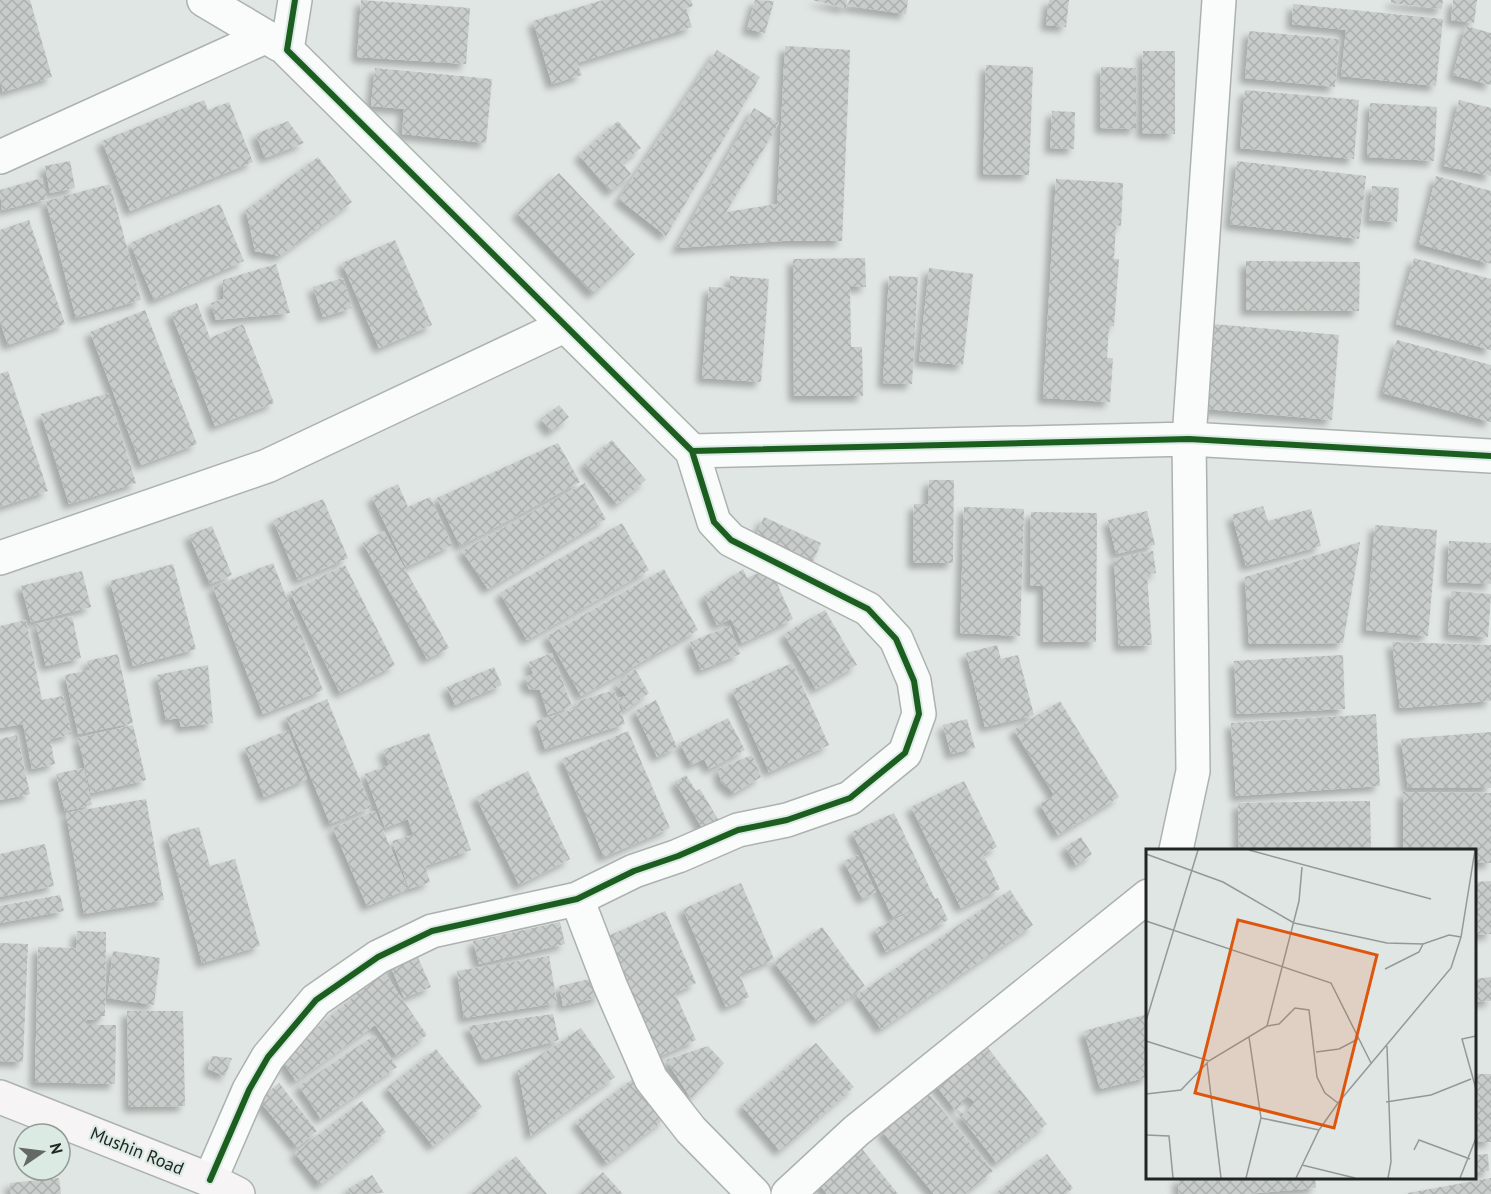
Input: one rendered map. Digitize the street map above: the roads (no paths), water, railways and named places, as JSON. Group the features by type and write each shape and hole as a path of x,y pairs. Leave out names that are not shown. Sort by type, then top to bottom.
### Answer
{"main road":[{"name":"Mushin Road","path":"0,1097 224,1187"}],"street":[{"path":"204,0 277,44 692,451 714,522 731,540 868,609 896,639 914,681 919,714 905,753 850,798 787,820 738,830 678,856 634,871 577,898 432,931 378,957 316,1000 268,1057 249,1090 224,1187"},
{"path":"0,157 277,44 295,0"},
{"path":"1176,849 1193,771 1189,439 1219,0"},
{"path":"0,558 267,466 564,326"},
{"path":"692,451 1189,439 1491,456"},
{"path":"577,898 610,985 651,1078 691,1130 754,1194"},
{"path":"788,1194 856,1131 1146,898"}]}
